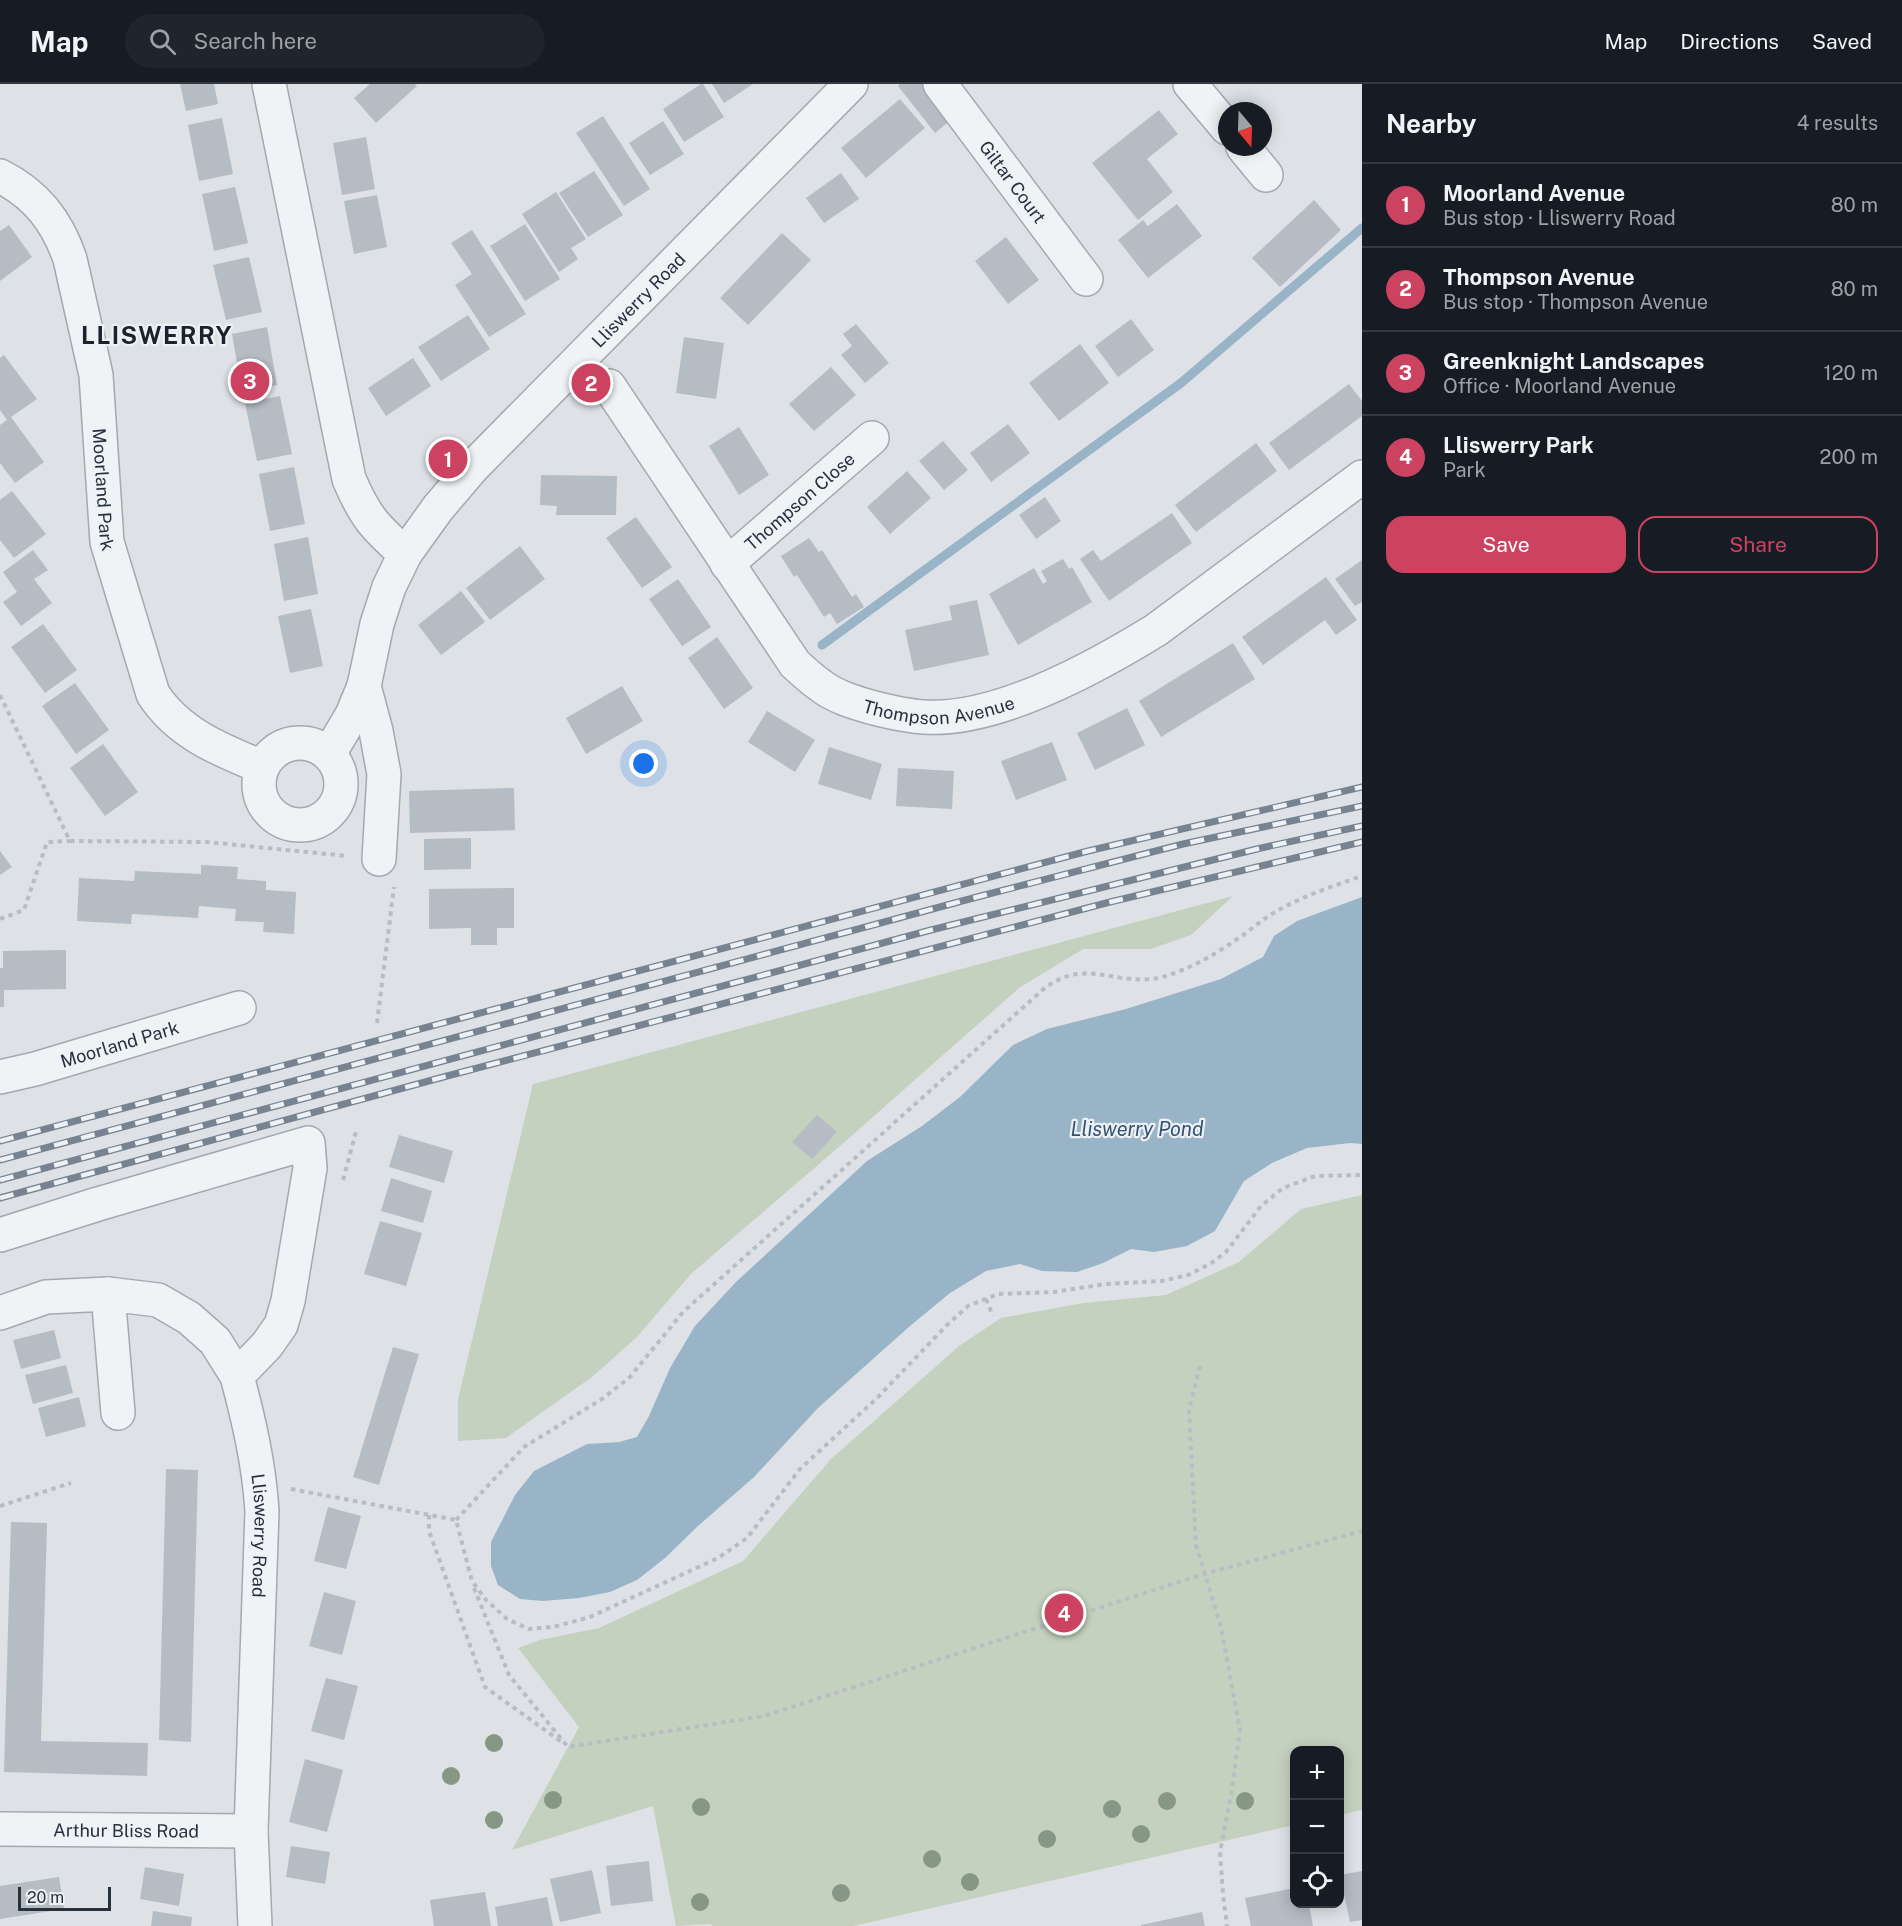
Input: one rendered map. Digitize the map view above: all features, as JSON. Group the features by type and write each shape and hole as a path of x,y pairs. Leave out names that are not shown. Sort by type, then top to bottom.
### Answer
{"street":[{"name":"Lliswerry Road","path":"329,754 352,716 364,686 377,624 389,587 405,554 438,508 472,468 851,84"},
{"name":"Giltar Court","path":"940,84 1086,279"},
{"path":"1190,84 1218,117"},
{"path":"277,89 349,479 360,506 375,528 405,554"},
{"path":"1250,156 1266,175"},
{"name":"Moorland Park","path":"0,176 23,189 44,208 64,240 70,259 96,375 107,542 153,694 176,722 202,740 262,767"},
{"name":"Thompson Avenue","path":"609,386 795,664 821,687 845,699 894,713 925,717 955,716 985,710 1034,693 1120,652 1156,630 1362,477"},
{"name":"Thompson Close","path":"727,564 872,438"},
{"name":"Lliswerry Road","path":"364,686 384,774 379,859"},
{"path":"300,743 315,746 329,754 337,765 341,778 341,792 336,805 327,816 315,823 287,824 265,807 260,795 259,781 262,767 271,754 284,746 300,743"},
{"name":"Moorland Park","path":"0,1077 35,1069 239,1008"},
{"path":"0,1235 308,1143 310,1168 288,1301 281,1325 267,1345 237,1376"},
{"name":"Lliswerry Road","path":"0,1313 46,1296 108,1294 158,1300 189,1318 215,1341 237,1376 252,1429 262,1510 251,1831 255,1926"},
{"path":"108,1294 118,1413"},
{"name":"Arthur Bliss Road","path":"0,1829 251,1831"}],"path":[{"path":"0,695 70,841"},
{"path":"0,919 24,910 47,842 207,842 379,859 389,873 394,886 377,1023"},
{"path":"456,1520 524,1447 602,1399 630,1377 683,1312 1058,979 1073,974 1095,972 1124,979 1161,977 1204,960 1276,911 1362,876"},
{"path":"472,1581 486,1600 507,1619 529,1629 553,1627 590,1617 718,1558 747,1538 800,1469 876,1399 968,1306 998,1294 1054,1292 1105,1284 1162,1281 1188,1275 1210,1264 1226,1252 1261,1206 1283,1188 1315,1176 1362,1175"},
{"path":"986,1299 993,1316"},
{"path":"1200,1366 1189,1410 1196,1545 1221,1627 1240,1730 1220,1852 1227,1926"},
{"path":"0,1506 70,1483"},
{"path":"260,1484 456,1520"},
{"path":"429,1515 429,1531 486,1687 568,1747 764,1716 1204,1574 1362,1531"},
{"path":"456,1520 472,1581 509,1675 568,1747"}],"green space":[{"path":"1233,896 1191,935 1151,949 1083,949 1019,988 692,1273 637,1337 592,1377 506,1438 458,1441 458,1399 533,1084"},
{"path":"1362,1195 1362,1810 1344,1814 1344,1746 1290,1746 1290,1826 854,1926 712,1926 711,1924 676,1926 653,1806 512,1850 579,1727 518,1648 540,1640 599,1628 743,1561 831,1459 959,1346 1001,1318 1083,1303 1166,1295 1239,1262 1301,1209"}],"water":[{"name":"Lliswerry Pond","path":"1362,897 1362,1144 1350,1143 1307,1148 1272,1163 1244,1181 1215,1231 1187,1246 1154,1252 1131,1249 1103,1263 1077,1272 1042,1271 1020,1264 986,1271 950,1293 910,1326 818,1408 754,1477 665,1558 637,1580 610,1592 579,1598 543,1601 520,1599 498,1585 491,1566 491,1542 515,1495 534,1471 587,1444 619,1442 637,1437 670,1368 695,1326 736,1282 867,1161 922,1126 960,1097 1013,1045 1047,1029 1126,1009 1221,979 1263,957 1274,936 1297,921"}],"building":[{"path":"180,84 214,84 218,104 186,111"},
{"path":"370,84 415,84 417,86 376,123 354,98"},
{"path":"701,84 724,117 684,142 663,109"},
{"path":"712,84 753,84 724,103"},
{"path":"900,84 931,84 956,116 935,133 898,86"},
{"path":"900,99 925,128 866,178 841,148"},
{"path":"1159,110 1178,134 1147,159 1173,192 1138,220 1092,163"},
{"path":"603,116 650,189 624,206 576,133"},
{"path":"222,118 233,174 199,181 188,125"},
{"path":"663,121 684,154 650,175 629,143"},
{"path":"366,137 375,189 342,195 333,143"},
{"path":"594,171 623,215 588,237 559,193"},
{"path":"841,173 859,199 824,223 806,198"},
{"path":"235,187 248,243 214,251 202,194"},
{"path":"556,192 586,239 571,248 578,259 559,272 522,214"},
{"path":"377,195 387,247 354,254 344,201"},
{"path":"1314,200 1341,230 1280,287 1252,258"},
{"path":"1177,204 1202,236 1148,278 1118,240 1143,220 1148,226"},
{"path":"525,224 560,279 525,301 490,246"},
{"path":"9,225 32,257 0,281 0,231"},
{"path":"472,230 526,314 489,337 455,285 472,274 451,243"},
{"path":"782,233 811,260 748,325 720,298"},
{"path":"1006,237 1039,280 1008,304 975,261"},
{"path":"249,257 262,312 226,320 213,265"},
{"path":"468,315 490,349 441,381 418,347"},
{"path":"1131,319 1154,350 1118,377 1095,346"},
{"path":"856,324 889,363 865,383 841,355 852,346 843,334"},
{"path":"267,327 277,385 242,392 232,334"},
{"path":"684,337 724,343 716,399 676,393"},
{"path":"1080,344 1109,383 1059,421 1029,383"},
{"path":"4,355 37,399 11,417 44,462 15,483 0,463 0,425 7,420 0,410 0,358"},
{"path":"413,358 431,386 386,416 368,388"},
{"path":"831,367 856,395 814,431 789,404"},
{"path":"1349,384 1362,401 1362,416 1289,470 1269,443"},
{"path":"280,396 292,454 257,461 245,403"},
{"path":"1008,424 1030,453 991,482 970,453"},
{"path":"739,427 769,475 739,495 709,446"},
{"path":"943,441 968,470 944,490 919,461"},
{"path":"1256,443 1277,471 1196,532 1175,505"},
{"path":"294,467 305,524 270,531 259,474"},
{"path":"907,471 931,498 890,534 867,507"},
{"path":"541,475 617,476 616,515 556,515 557,506 540,505"},
{"path":"12,491 46,534 14,558 0,540 0,500"},
{"path":"1045,497 1061,521 1036,539 1019,515"},
{"path":"1172,513 1192,543 1109,601 1080,559 1093,550 1101,561"},
{"path":"636,517 672,567 642,588 606,538"},
{"path":"308,537 318,594 284,601 274,544"},
{"path":"809,538 819,552 822,550 852,597 856,594 864,607 837,624 830,613 824,617 797,575 794,577 781,556"},
{"path":"520,546 545,579 490,620 466,588"},
{"path":"33,550 48,570 34,579 52,603 21,626 3,602 17,592 3,572"},
{"path":"1063,559 1069,569 1072,567 1092,602 1018,645 989,594 1034,568 1043,584 1047,581 1041,571"},
{"path":"1362,560 1362,602 1355,606 1335,579"},
{"path":"1326,577 1357,620 1336,635 1325,620 1263,665 1242,637"},
{"path":"678,579 711,627 682,646 649,599"},
{"path":"461,591 485,622 441,655 418,625"},
{"path":"977,600 989,655 914,671 905,630 952,620 949,606"},
{"path":"311,609 323,666 290,673 278,616"},
{"path":"43,624 77,670 45,693 11,647"},
{"path":"717,637 753,688 724,709 688,658"},
{"path":"1233,643 1255,679 1161,737 1139,701"},
{"path":"75,683 109,730 76,754 42,706"},
{"path":"622,686 643,721 586,754 566,718"},
{"path":"1127,708 1145,745 1095,770 1077,733"},
{"path":"767,711 815,740 795,772 748,742"},
{"path":"1052,742 1067,780 1016,800 1001,761"},
{"path":"103,744 138,792 105,816 70,768"},
{"path":"829,747 882,764 871,800 818,784"},
{"path":"898,768 954,771 952,809 896,806"},
{"path":"514,788 515,830 410,833 409,791"},
{"path":"471,838 471,869 424,870 424,839"},
{"path":"0,851 12,867 0,875"},
{"path":"201,865 238,867 237,879 266,881 266,890 296,892 294,934 263,932 264,922 235,921 236,909 199,906 198,918 132,914 131,924 77,921 79,878 134,881 135,871 201,874"},
{"path":"514,888 514,928 497,928 497,945 471,945 471,928 429,929 429,889"},
{"path":"66,950 66,989 4,990 4,1007 0,1007 0,968 3,968 3,951"},
{"path":"817,1115 837,1132 812,1159 792,1142"},
{"path":"399,1135 453,1151 444,1183 389,1167"},
{"path":"391,1178 432,1191 423,1223 381,1211"},
{"path":"380,1221 422,1233 406,1286 364,1274"},
{"path":"54,1330 61,1358 21,1369 13,1340"},
{"path":"393,1347 419,1354 379,1485 353,1477"},
{"path":"66,1365 73,1393 33,1404 25,1375"},
{"path":"79,1397 86,1426 46,1437 38,1408"},
{"path":"166,1469 198,1470 191,1742 159,1740"},
{"path":"328,1507 361,1516 346,1569 314,1561"},
{"path":"11,1522 47,1523 41,1741 148,1743 147,1776 4,1772"},
{"path":"324,1592 356,1601 342,1655 309,1646"},
{"path":"326,1678 358,1686 344,1740 311,1731"},
{"path":"305,1759 343,1770 327,1832 289,1822"},
{"path":"291,1846 330,1852 325,1884 286,1877"},
{"path":"649,1861 653,1901 611,1906 606,1866"},
{"path":"145,1867 184,1874 179,1906 140,1899"},
{"path":"592,1870 601,1913 560,1922 550,1879"},
{"path":"1362,1871 1362,1920 1350,1922 1344,1894 1344,1874"},
{"path":"59,1877 64,1909 0,1919 0,1886"},
{"path":"1290,1889 1290,1908 1310,1908 1313,1926 1251,1926 1245,1898"},
{"path":"485,1892 491,1926 434,1926 430,1900"},
{"path":"547,1897 553,1926 498,1926 495,1907"},
{"path":"153,1911 192,1917 191,1926 151,1926"},
{"path":"1202,1912 1205,1926 1141,1926 1141,1925"}],"waterway":[{"path":"822,645 1181,383 1362,228"}],"railway":[{"path":"0,1141 1088,851 1362,787"},
{"path":"0,1160 977,897 1183,844 1362,806"},
{"path":"0,1180 931,930 1261,848 1362,826"},
{"path":"0,1198 447,1076 1110,902 1362,842"}],"place":[{"name":"Greenknight Landscapes","path":"250,381"},
{"name":"Thompson Avenue","path":"591,383"},
{"name":"Moorland Avenue","path":"448,459"},
{"name":"Lliswerry Park","path":"1064,1613"}],"district":[{"name":"LLISWERRY","path":"157,335"}]}
